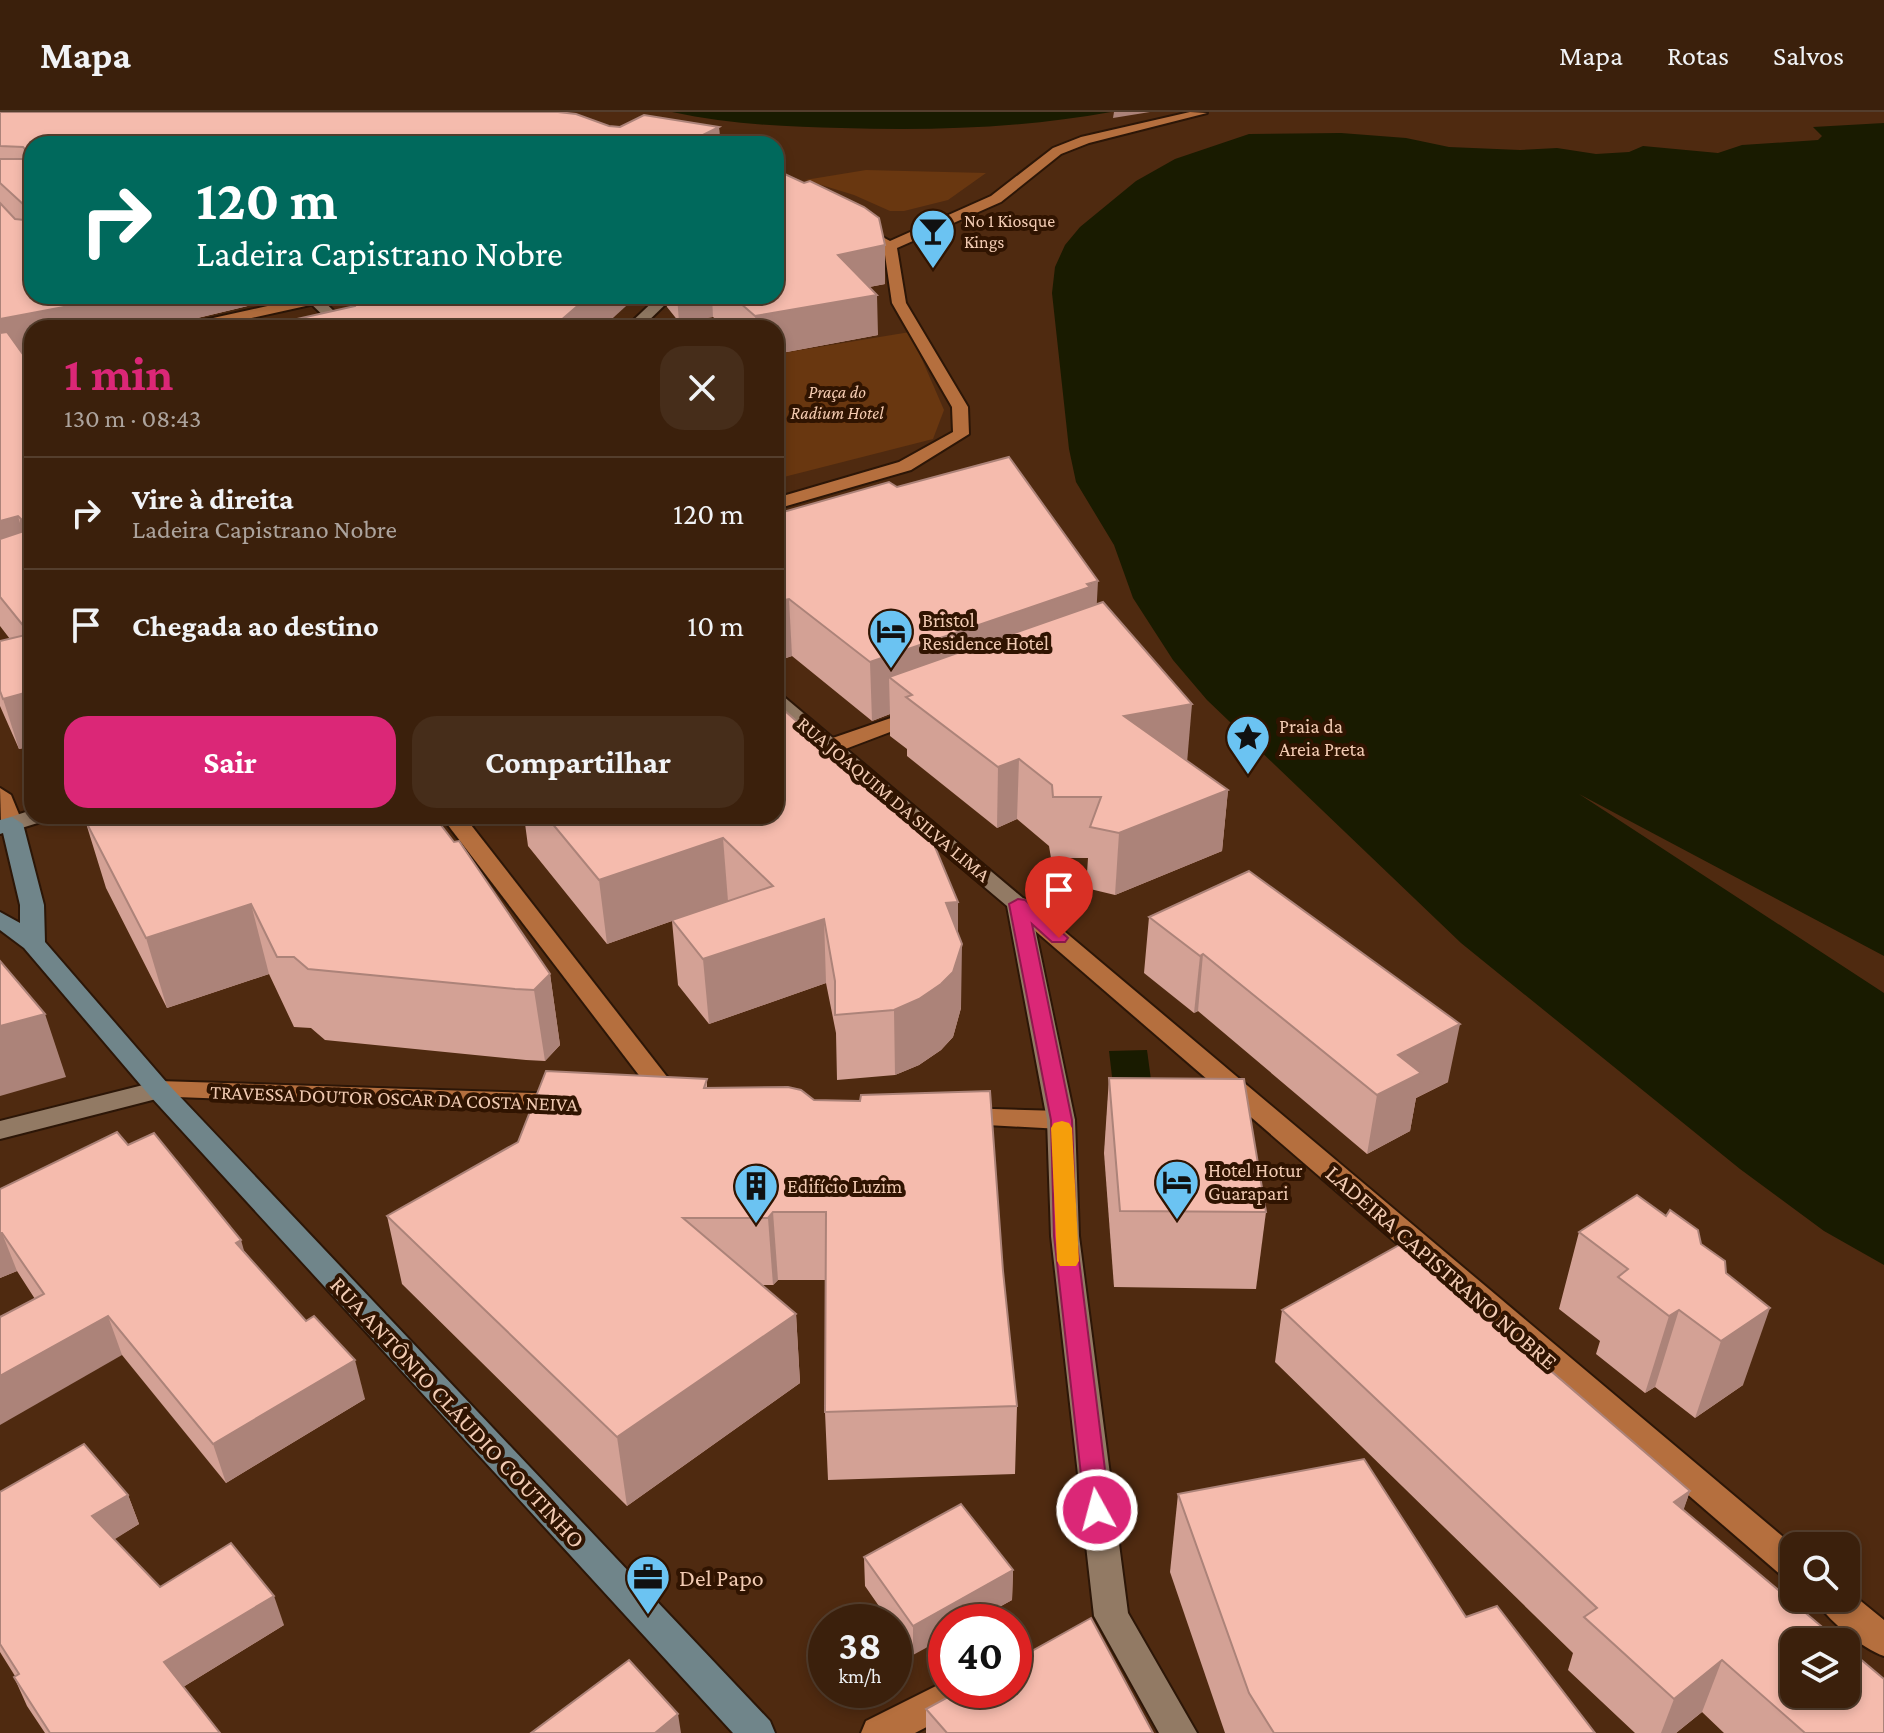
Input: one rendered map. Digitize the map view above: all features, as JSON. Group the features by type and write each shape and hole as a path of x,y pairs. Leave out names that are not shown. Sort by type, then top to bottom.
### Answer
{"main road":[{"path":"6,826 32,905 33,943"},
{"name":"RUA ANTÔNIO CLÁUDIO COUTINHO","path":"0,919 33,943 159,1090 757,1733"}],"street":[{"path":"890,246 996,199 1057,151 1085,140 1201,113"},
{"path":"890,246 850,226 926,228"},
{"path":"784,502 911,470 961,434 960,407 899,303 890,246"},
{"path":"220,320 287,304"},
{"path":"319,304 336,320"},
{"path":"641,320 658,304"},
{"path":"0,369 24,364"},
{"name":"RUA JOAQUIM DA SILVA LIMA","path":"784,707 1018,904"},
{"path":"832,746 935,708"},
{"path":"0,795 6,826"},
{"path":"458,824 684,1107 645,1106"},
{"path":"1018,904 1061,1120 1065,1236 1097,1623 1179,1733"},
{"name":"LADEIRA CAPISTRANO NOBRE","path":"1018,904 1780,1554"},
{"path":"0,1130 159,1090"},
{"name":"TRAVESSA DOUTOR OSCAR DA COSTA NEIVA","path":"159,1090 598,1104"},
{"path":"938,1116 1061,1120"},
{"path":"1849,1612 1884,1641"},
{"path":"879,1733 928,1708"}],"green space":[{"path":"866,170 986,173 948,200 904,211 890,211 854,195 805,180"},
{"name":"Praça do Radium Hotel","path":"910,332 944,410 933,439 784,477 784,353"}],"shaded area":[{"path":"672,112 1111,112 1011,125 910,129 778,126"},
{"path":"1884,123 1884,956 1579,794 1884,993 1884,1265 1824,1231 1740,1169 1461,943 1207,700 1173,660 1133,598 1114,545 1076,482 1069,449 1052,293 1055,267 1065,245 1080,227 1136,181 1175,159 1249,134 1341,133 1406,138 1449,147 1557,148 1596,154 1629,152 1643,146 1718,153 1742,145 1818,140 1822,136 1813,127"},
{"path":"1147,1050 1154,1102 1115,1102 1109,1051"}],"building":[{"path":"0,112 558,112 576,114 609,126 620,127 644,115 719,127 701,136 24,136 24,148 0,146"},
{"path":"0,159 24,159 24,205 0,183"},
{"path":"784,174 804,183 810,181 864,207 879,218 885,245 838,255 877,295 755,316 741,304 784,304"},
{"path":"0,203 15,219 24,220 24,304 80,304 0,319"},
{"path":"580,304 561,320 293,320 355,306"},
{"path":"7,332 24,356 24,627 0,597 0,539 21,532 21,519 18,516 0,521 0,333"},
{"path":"1009,457 1098,581 1087,584 1090,587 870,662 789,599 784,600 784,512 889,482 897,487"},
{"path":"1103,602 1192,704 1124,716 1228,790 1119,833 1090,827 1101,797 1053,797 1052,785 1019,759 998,767 906,697 912,695 889,677"},
{"path":"24,635 24,693 3,699 0,691 0,641"},
{"path":"784,710 933,842 958,902 946,903 962,944 953,972 919,999 894,1010 835,1015 835,981 824,919 703,959 672,920 773,886 723,838 599,880 553,824 784,824"},
{"path":"87,824 440,824 454,842 459,841 550,974 534,990 308,969 294,957 277,957 251,904 146,938"},
{"path":"1249,871 1460,1024 1398,1055 1421,1073 1377,1095 1203,954 1200,956 1149,917"},
{"path":"0,961 45,1014 0,1026"},
{"path":"546,1071 707,1079 704,1088 788,1087 801,1090 814,1100 860,1101 861,1095 990,1091 1003,1271 1017,1406 825,1412 826,1212 773,1212 768,1218 683,1218 796,1314 617,1437 387,1216 518,1142"},
{"path":"1109,1078 1244,1079 1266,1212 1120,1211"},
{"path":"117,1132 128,1145 154,1133 241,1240 236,1243 306,1321 314,1316 355,1360 213,1444 108,1316 0,1376 0,1317 44,1294 0,1233 0,1189"},
{"path":"1637,1195 1666,1216 1670,1210 1698,1230 1701,1244 1725,1261 1726,1273 1770,1308 1721,1341 1679,1310 1669,1316 1618,1277 1628,1269 1579,1232"},
{"path":"1403,1243 1690,1491 1674,1502 1780,1591 1780,1612 1804,1612 1823,1628 1780,1628 1780,1708 1860,1708 1860,1659 1884,1679 1884,1733 1805,1733 1722,1660 1674,1699 1584,1617 1597,1608 1282,1310"},
{"path":"84,1444 128,1495 92,1516 160,1587 231,1543 274,1596 164,1662 220,1733 50,1733 14,1677 19,1674 0,1644 0,1492"},
{"path":"1364,1459 1466,1617 1497,1606 1595,1733 1274,1733 1249,1693 1178,1494"},
{"path":"961,1504 1013,1570 952,1604 928,1604 928,1618 913,1626 912,1604 897,1604 864,1557"},
{"path":"1091,1618 1153,1733 947,1733 926,1709 1032,1708 1032,1651"},
{"path":"629,1660 678,1714 655,1733 531,1733"}],"slow traffic":[{"path":"1062,1128 1068,1261"}],"place":[{"name":"No 1 Kiosque Kings","path":"933,270"},
{"name":"Bristol Residence Hotel","path":"891,670"},
{"name":"Praia da Areia Preta","path":"1248,776"},
{"name":"Hotel Hotur Guarapari","path":"1177,1221"},
{"name":"Edifício Luzim","path":"756,1225"},
{"name":"Del Papo","path":"648,1616"}],"route":[{"path":"1059,938 1018,904 1061,1120 1065,1236 1097,1510"}]}
